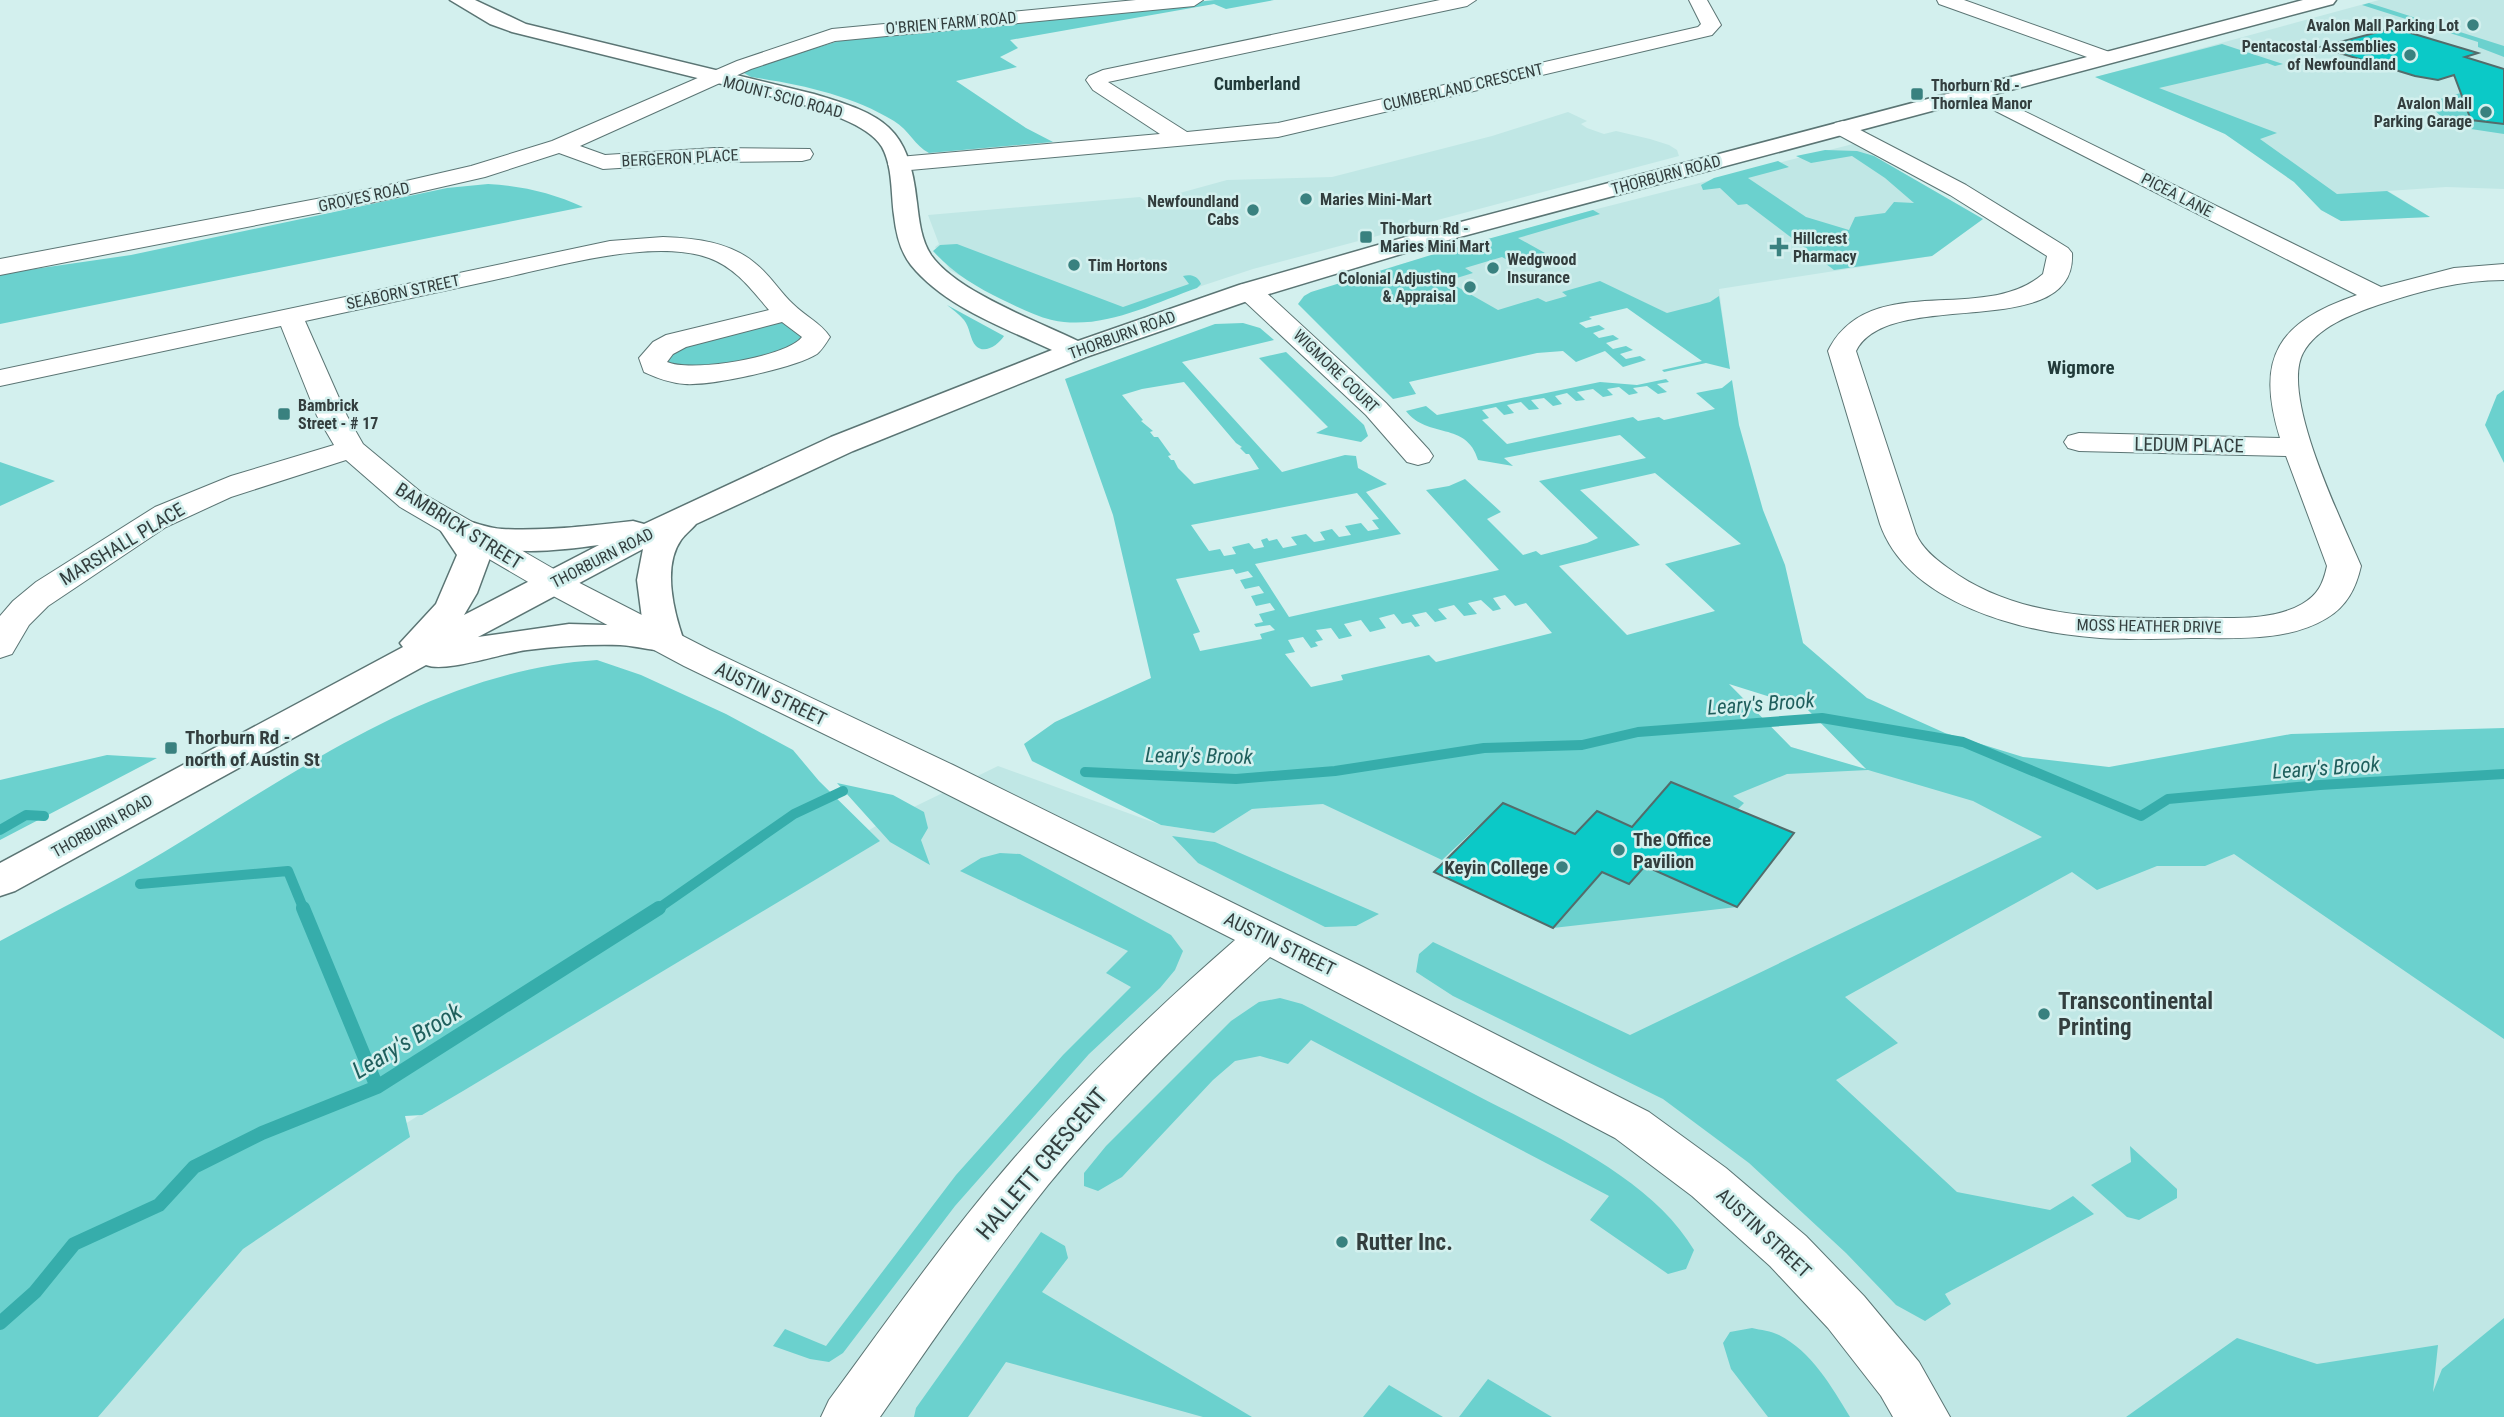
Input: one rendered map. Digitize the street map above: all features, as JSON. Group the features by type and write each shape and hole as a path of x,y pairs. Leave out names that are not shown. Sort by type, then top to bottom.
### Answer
{"main road":[{"name":"MOUNT SCIO ROAD","path":"460,0 497,20 519,28 801,99 855,117 890,141 904,183 911,240 921,260 940,279 967,296 1076,351"},
{"name":"THORBURN ROAD","path":"0,881 554,583 685,516 873,431 1076,351 1249,291 1419,240 2326,0"},
{"path":"456,528 498,539 558,540 622,534 685,516"},
{"path":"376,678 464,650 544,637 613,634 666,641 657,617 654,579 663,540 685,516"},
{"path":"376,678 440,625 463,590 474,555 456,528"}],"street":[{"name":"O'BRIEN FARM ROAD","path":"715,78 815,40 850,32 1194,0"},
{"path":"1183,139 1100,86 1096,80 1103,76 1467,0"},
{"name":"CUMBERLAND CRESCENT","path":"899,164 1288,128 1705,31 1712,25 1698,0"},
{"path":"1946,0 2108,58"},
{"name":"GROVES ROAD","path":"0,267 380,194 477,172 560,146 715,78"},
{"name":"PICEA LANE","path":"1975,93 2379,296"},
{"name":"MOSS HEATHER DRIVE","path":"1843,128 1958,190 2059,253 2060,267 2052,281 2034,292 2008,300 1900,312 1878,318 1849,337 1842,351 1896,524 1906,547 1930,570 1965,592 2009,610 2051,622 2099,628 2235,628 2295,619 2325,604 2339,587 2344,566 2284,401 2283,370 2286,360 2298,341 2316,324 2339,312 2379,296 2444,276 2504,272"},
{"name":"BERGERON PLACE","path":"560,146 595,159 612,162 715,155 802,154"},
{"name":"SEABORN STREET","path":"0,378 610,248 664,245 701,249 733,260 746,268 787,313 811,328 816,337 808,347 794,354 698,377 663,373 654,366 653,358 676,341 787,313"},
{"name":"WIGMORE COURT","path":"1249,291 1376,410 1418,456"},
{"name":"BAMBRICK STREET","path":"290,316 332,416 351,449 411,500 554,583"},
{"name":"LEDUM PLACE","path":"2079,442 2300,447"},
{"name":"MARSHALL PLACE","path":"0,647 6,631 20,612 42,592 149,524 212,494 351,449"},
{"name":"AUSTIN STREET","path":"554,583 1265,937 1632,1125 1709,1182 1788,1251 1846,1312 1900,1379 1923,1417"},
{"name":"HALLETT CRESCENT","path":"848,1417 995,1218 1059,1138 1127,1064 1265,937"}],"shaded area":[{"path":"1215,0 1274,0 1226,9 1214,4 1010,40 1018,48 1000,57 1017,67 956,81 1026,128 1053,142 929,153 899,125 861,104 825,92 751,77 744,73 755,66 849,38"},
{"path":"2379,0 2504,0 2504,189 2446,187 2388,191 2430,217 2341,221 2321,210 2294,182 2225,134 2096,77"},
{"path":"2369,3 2504,46 2504,57 2478,47 2478,42 2362,5"},
{"path":"2222,44 2283,64 2275,66 2267,63 2159,88 2277,133 2260,139 2337,194 2387,191 2430,217 2341,221 2321,210 2294,182 2225,134 2095,77"},
{"path":"2504,80 2465,104 2471,120 2504,124 2504,134 2451,126 2427,103"},
{"path":"1568,112 1587,121 1581,124 1587,128 1604,134 1616,131 1650,139 1669,145 1677,150 1679,156 1253,269 1092,322 1051,320 999,298 950,270 935,247 939,244 928,215 1140,197 1147,202 1227,180 1332,177 1492,136"},
{"path":"1853,144 1983,219 1932,256 1719,289 1726,341 1626,294 1528,324 1395,266 1593,210"},
{"path":"1825,150 1857,151 1874,156 1983,219 1932,256 1834,270 1747,204 1738,205 1720,188 1703,190 1701,185 1714,178 1778,161 1789,167 1748,178 1806,217 1849,230 1855,217 1885,213 1894,202 1914,203 1885,178 1852,156 1811,163 1796,156"},
{"path":"488,184 537,191 583,207 0,324 0,274 131,255 447,188"},
{"path":"1593,210 1600,214 1518,238 1545,253 1511,262 1502,257 1465,268 1473,273 1447,281 1498,310 1538,298 1546,302 1567,296 1562,292 1600,281 1667,313 1710,302 1719,296 1730,369 1706,363 1664,372 1662,370 1702,361 1627,308 1589,317 1592,319 1579,323 1586,328 1599,325 1605,329 1593,333 1599,338 1613,335 1619,339 1606,343 1613,349 1626,346 1633,350 1620,354 1626,359 1640,356 1646,360 1623,367 1605,351 1576,362 1563,351 1537,353 1409,382 1416,394 1393,399 1298,304 1311,292 1444,251"},
{"path":"957,244 1123,307 1189,284 1183,276 1194,276 1201,284 1197,288 1144,308 1108,319 1089,322 1052,320 983,290 957,273 933,251 940,245"},
{"path":"947,305 1004,336 992,347 983,349 976,346 964,320"},
{"path":"787,313 811,328 795,354 663,373 663,348"},
{"path":"1243,323 1260,328 1274,340 1182,362 1282,472 1345,455 1356,456 1358,468 1387,484 1366,492 1401,534 1255,564 1289,617 1499,570 1426,490 1449,486 1465,479 1501,512 1487,519 1523,555 1536,551 1541,555 1598,538 1539,481 1646,458 1620,435 1504,458 1513,466 1478,460 1473,448 1465,440 1425,425 1406,411 1426,406 1437,415 1600,382 1637,385 1666,379 1669,382 1657,384 1667,392 1658,394 1647,386 1633,388 1638,393 1629,395 1619,387 1607,389 1613,395 1603,397 1593,389 1577,392 1585,400 1576,401 1567,393 1555,396 1562,404 1553,406 1544,398 1531,400 1539,409 1529,410 1521,402 1507,405 1514,413 1504,415 1496,407 1482,410 1489,418 1482,420 1507,444 1633,417 1638,421 1659,417 1664,420 1715,409 1696,393 1722,388 1732,380 1739,425 1763,510 1785,565 1803,643 1867,698 1945,733 2023,757 2109,767 2291,734 2504,728 2504,1039 2234,854 2205,866 2157,866 2097,890 2072,872 1845,997 1898,1043 1836,1080 1957,1192 2050,1210 2073,1196 2094,1214 1945,1294 1951,1304 1925,1321 1896,1305 1846,1253 1749,1163 1663,1099 1453,996 1416,972 1419,954 1433,942 1630,1035 2042,837 1973,801 1868,770 1787,774 1733,796 1744,803 1737,810 1671,782 1632,827 1597,811 1575,834 1503,803 1442,860 1323,804 1252,809 1214,833 1161,825 1032,761 1024,744 1055,722 1151,678 1113,515 1065,379 1215,324","holes":["1184,382 1242,447 1240,448 1249,454 1259,469 1194,484 1174,460 1171,460 1168,456 1171,455 1158,437 1154,437 1150,432 1153,431 1141,421 1143,420 1122,395","1655,473 1741,544 1665,564 1715,611 1627,635 1559,566 1640,545 1580,490","1357,493 1379,519 1372,520 1379,529 1368,531 1361,523 1345,526 1351,535 1339,537 1332,529 1320,532 1325,540 1314,542 1306,534 1291,537 1297,545 1283,548 1277,539 1269,541 1267,538 1261,540 1264,547 1254,549 1249,543 1232,547 1236,554 1224,556 1220,549 1209,551 1191,525","1233,569 1236,574 1248,571 1253,577 1240,580 1245,589 1259,586 1264,593 1251,596 1256,606 1270,603 1275,610 1259,614 1263,622 1254,624 1256,627 1270,625 1275,630 1260,634 1262,639 1200,651 1193,634 1200,632 1176,579","1505,595 1515,606 1526,603 1552,633 1436,662 1429,655 1341,675 1343,680 1311,687 1285,654 1295,652 1288,640 1303,637 1311,648 1318,646 1315,642 1323,640 1316,630 1331,628 1339,639 1352,636 1344,624 1361,620 1370,632 1386,628 1379,618 1394,614 1402,624 1411,622 1415,627 1420,626 1412,615 1426,612 1435,622 1447,619 1438,609 1454,605 1464,616 1477,614 1468,603 1481,600 1493,611 1501,609 1493,598","1729,684 1806,708 1866,769 1791,747"]},
{"path":"1286,352 1364,425 1368,436 1361,442 1316,433 1328,427 1259,358"},
{"path":"2504,390 2504,463 2485,425 2497,395"},
{"path":"0,462 55,481 0,506"},
{"path":"597,660 641,675 726,714 793,750 819,781 880,841 422,1115 405,1116 410,1137 243,1249 98,1417 0,1417 0,941 144,864 370,729 479,683 537,668"},
{"path":"1791,747 1867,770 2490,847 2504,920 2504,1417 77,1417 225,1249 394,1131 879,824 998,766 1161,825 1214,833 1252,809 1632,782"},
{"path":"107,755 157,758 0,840 0,780"},
{"path":"837,783 893,795 924,812 928,828 921,840 930,865 890,842"},
{"path":"1172,836 1215,842 1379,914 1356,926 1325,927 1198,863"},
{"path":"1000,853 1020,854 1171,935 1183,951 1175,970 1160,988 1089,1054 955,1206 843,1353 829,1362 810,1359 773,1346 785,1329 826,1346 956,1175 1063,1055 1131,987 1106,973 1128,951 960,871 981,858"},
{"path":"1645,866 1737,907 1553,928 1602,872"},
{"path":"1280,998 1302,1004 1596,1159 1652,1200 1675,1224 1694,1250 1686,1269 1668,1274 1590,1220 1609,1196 1311,1040 1288,1064 1260,1056 1235,1061 1213,1080 1122,1177 1098,1191 1084,1186 1084,1173 1106,1146 1231,1021 1259,1002"},
{"path":"2130,1146 2177,1189 2177,1198 2139,1220 2127,1217 2091,1185 2131,1162"},
{"path":"1041,1232 1065,1246 1068,1258 1042,1292 1252,1417 1203,1417 1006,1362 968,1417 914,1417 916,1408"},
{"path":"2504,1318 2504,1417 2126,1417 2237,1338 2317,1364 2438,1345 2433,1392 2442,1369"},
{"path":"1752,1328 1779,1335 1801,1350 1820,1371 1850,1417 1768,1417 1731,1369 1723,1343 1730,1332"},
{"path":"1488,1379 1552,1417 1459,1417"},
{"path":"1389,1385 1443,1417 1363,1417"}],"building":[{"name":"Pentacostal Assemblies of Newfoundland","path":"2394,28 2478,53 2465,57 2504,69 2504,124 2471,120 2454,75 2438,80 2415,76 2320,47"},
{"name":"The Office Pavilion","path":"1671,782 1794,833 1737,907 1645,866 1629,884 1602,872 1553,928 1434,872 1503,803 1575,834 1597,811 1632,827"}],"waterway":[{"name":"Leary's Brook","path":"1085,772 1236,779 1335,771 1484,748 1582,745 1638,732 1822,718 1963,742 2141,816 2168,799 2320,785 2504,774"},
{"name":"Leary's Brook","path":"658,909 794,814 843,791"},
{"path":"0,830 26,815 44,816"},
{"path":"140,884 288,871 304,910"},
{"path":"303,908 377,1087"},
{"name":"Leary's Brook","path":"377,1087 658,909"},
{"name":"Leary's Brook","path":"0,1323 35,1292 74,1244 159,1205 194,1167 262,1133 377,1087"}],"place":[{"name":"Avalon Mall Parking Lot","path":"2473,25"},
{"name":"Pentacostal Assemblies of Newfoundland","path":"2410,55"},
{"name":"Thorburn Rd - Thornlea Manor","path":"1917,94"},
{"name":"Avalon Mall Parking Garage","path":"2486,112"},
{"name":"Maries Mini-Mart","path":"1306,199"},
{"name":"Newfoundland Cabs","path":"1253,210"},
{"name":"Thorburn Rd - Maries Mini Mart","path":"1366,237"},
{"name":"Hillcrest Pharmacy","path":"1779,247"},
{"name":"Tim Hortons","path":"1074,265"},
{"name":"Wedgwood Insurance","path":"1493,268"},
{"name":"Colonial Adjusting & Appraisal","path":"1470,287"},
{"name":"Bambrick Street - # 17","path":"284,414"},
{"name":"Thorburn Rd - north of Austin St","path":"171,748"},
{"name":"The Office Pavilion","path":"1619,850"},
{"name":"Keyin College","path":"1562,867"},
{"name":"Transcontinental Printing","path":"2044,1014"},
{"name":"Rutter Inc.","path":"1342,1242"}],"district":[{"name":"Cumberland","path":"1257,83"},
{"name":"Wigmore","path":"2081,367"}]}
